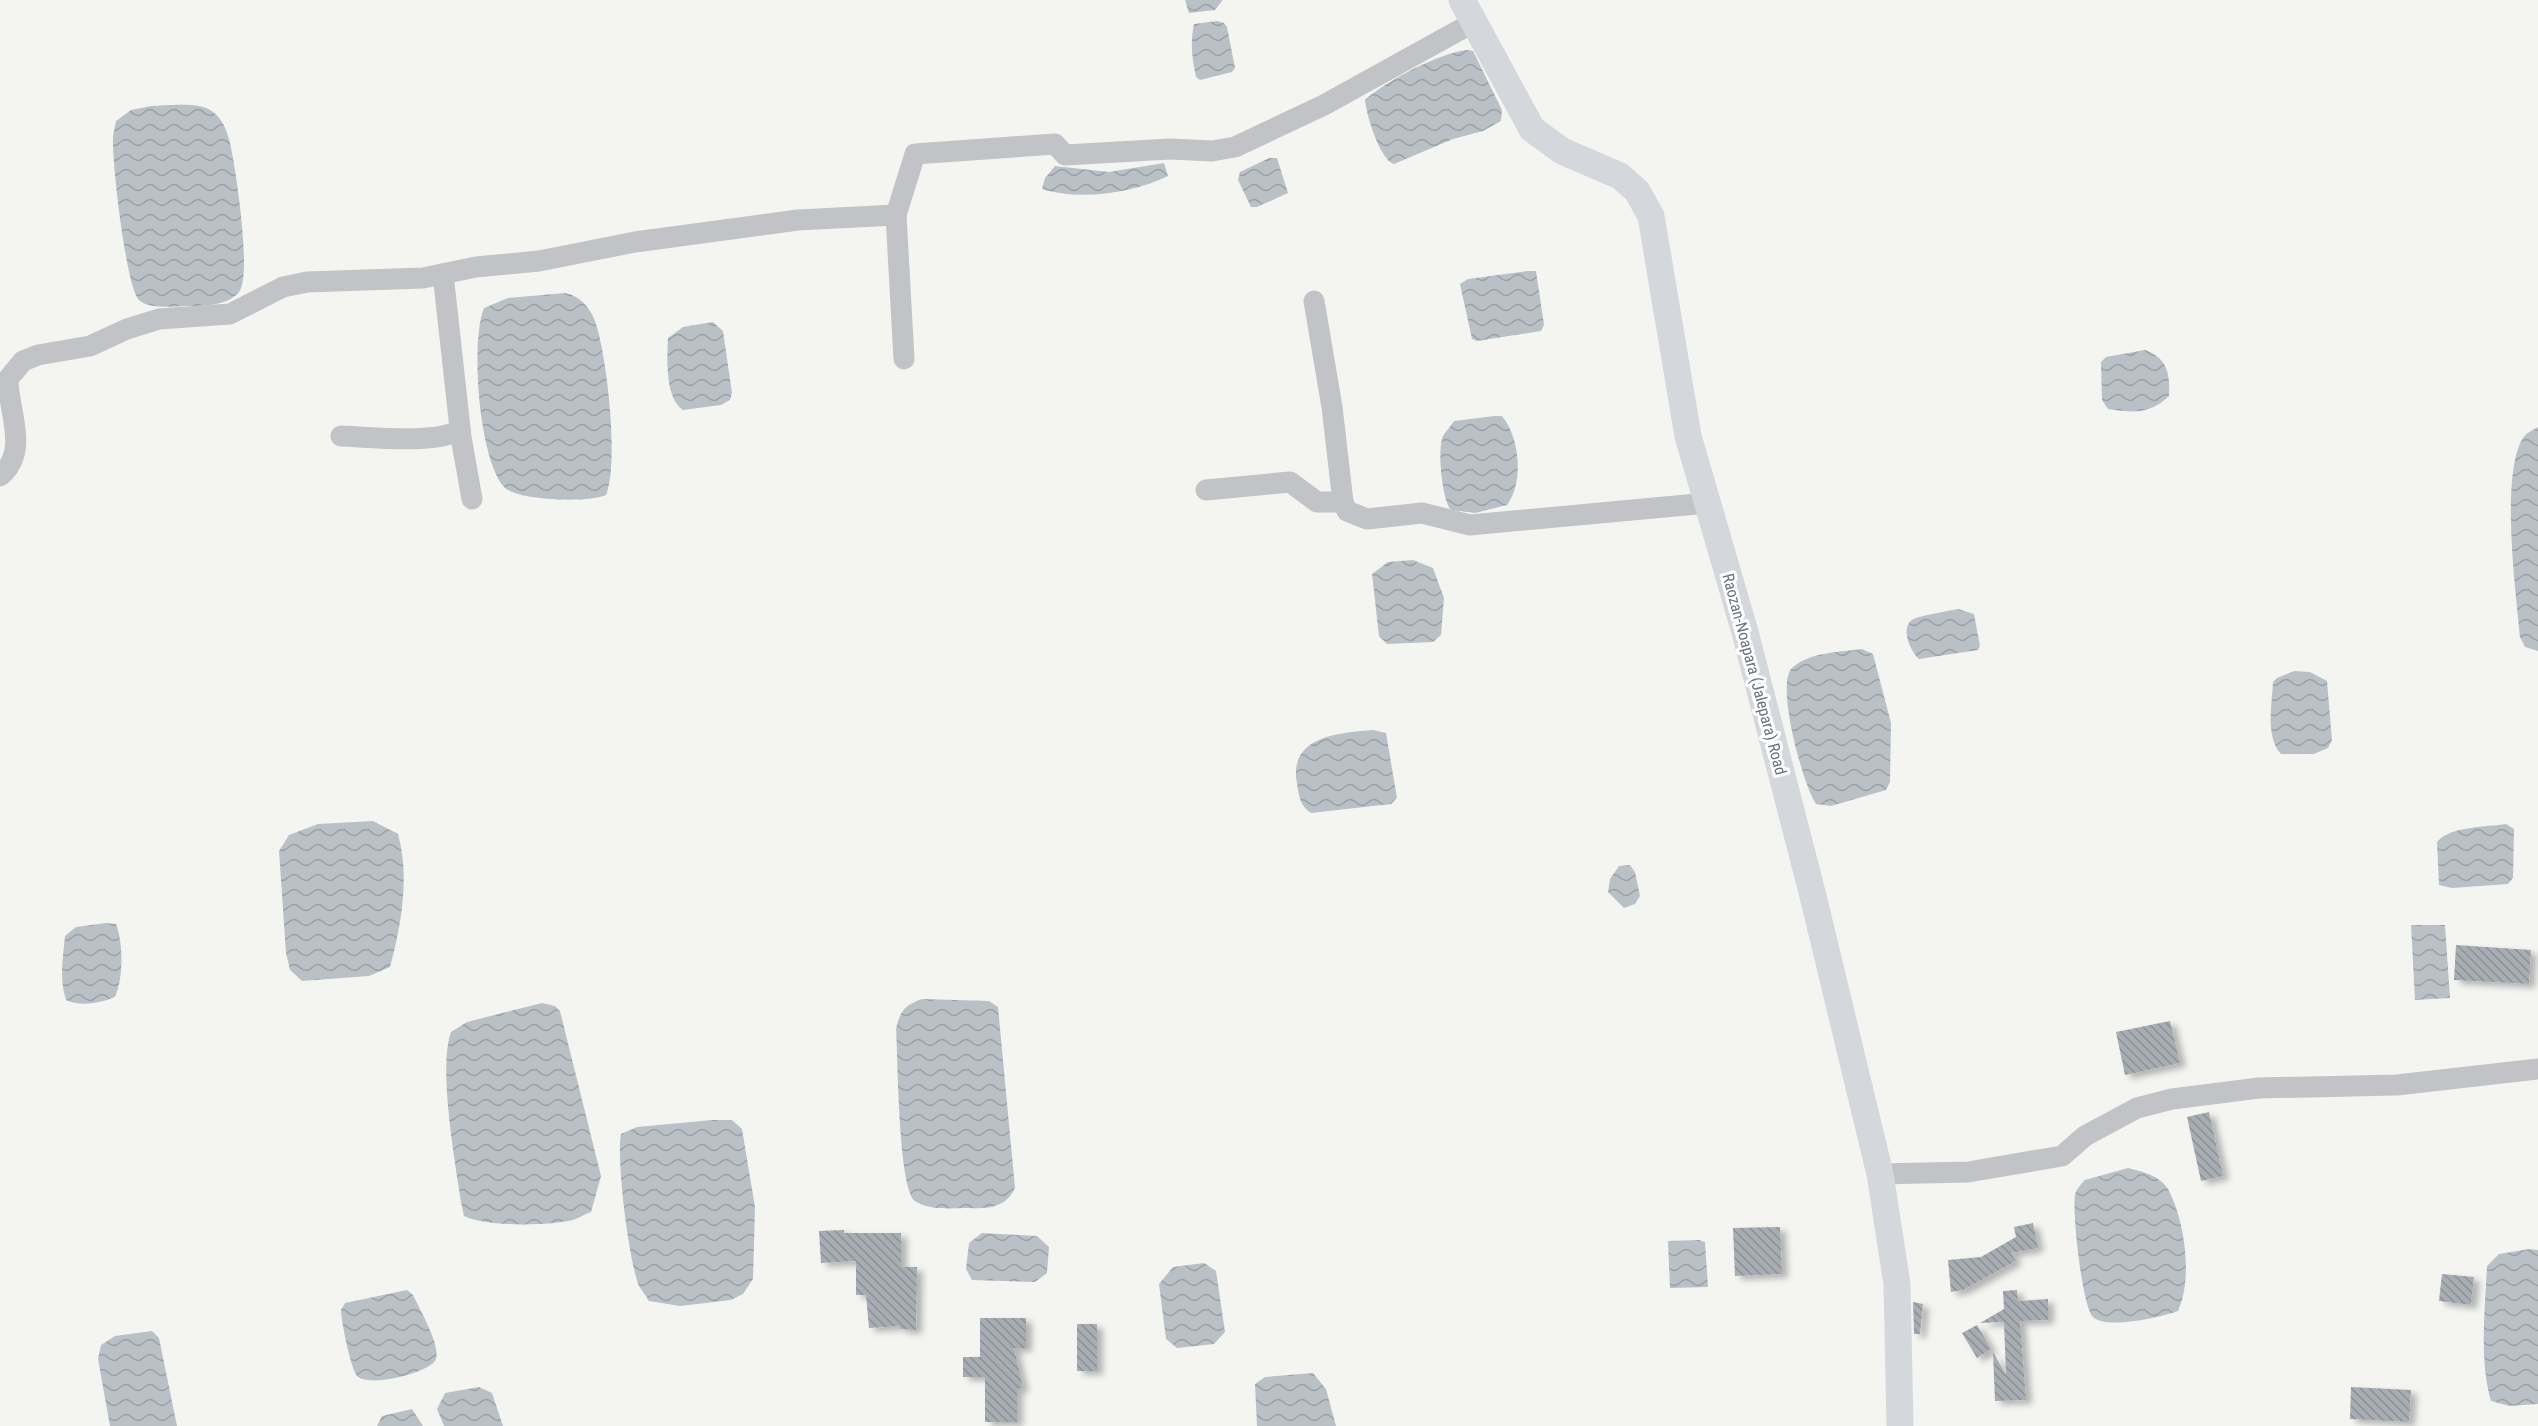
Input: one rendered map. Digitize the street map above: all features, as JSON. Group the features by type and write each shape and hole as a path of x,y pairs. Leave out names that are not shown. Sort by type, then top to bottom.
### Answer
{"main road":[{"name":"Raozan-Noapara (Jalepara) Road","path":"1468,11 1532,129 1562,151 1620,176 1646,203 1655,236 1688,436 1745,632 1802,850 1880,1174 1898,1284 1900,1426"}],"street":[{"path":"904,359 896,215 915,154 1055,144 1065,155 1170,149 1212,151 1235,147 1324,105 1468,11"},
{"path":"0,476 9,469 15,456 16,436 8,379 23,361 38,355 90,346 127,329 159,319 230,314 283,287 307,282 423,278 476,267 539,261 635,242 798,220 896,215"},
{"path":"443,274 460,429 471,499"},
{"path":"1314,301 1332,407 1343,502 1347,512 1367,519 1422,513 1470,525 1708,504"},
{"path":"341,436 419,438 453,434 460,429"},
{"path":"1206,490 1290,482 1317,502 1343,502"},
{"path":"1880,1174 1968,1172 2062,1156 2085,1136 2137,1108 2172,1099 2259,1088 2397,1085 2538,1069"}],"water":[{"path":"1185,0 1222,1 1215,10 1189,13"},
{"path":"1217,21 1224,23 1227,27 1235,68 1232,72 1200,80 1196,77 1193,57 1194,24"},
{"path":"1467,50 1473,51 1502,110 1501,121 1483,131 1453,139 1394,164 1389,161 1375,136 1365,100 1413,69 1442,56"},
{"path":"151,106 200,106 213,112 220,119 227,133 239,199 244,266 243,282 239,292 222,303 169,307 149,305 139,300 134,290 121,223 113,137 116,121 131,110"},
{"path":"1269,158 1277,158 1288,193 1257,207 1251,207 1238,180 1240,172"},
{"path":"1164,163 1168,176 1123,191 1089,195 1057,193 1042,189 1045,178 1055,166 1109,172"},
{"path":"1536,271 1544,325 1541,331 1477,341 1472,339 1460,284 1468,279"},
{"path":"565,293 581,300 591,313 596,324 604,361 610,410 610,480 606,495 597,498 570,500 538,498 511,492 504,487 495,473 483,427 479,400 478,347 484,308 508,298"},
{"path":"713,322 723,331 732,393 730,400 721,405 683,410 673,397 670,387 668,338 683,327"},
{"path":"2145,350 2159,358 2166,368 2169,396 2155,406 2141,411 2108,409 2102,400 2101,362 2106,357"},
{"path":"1502,416 1513,436 1516,448 1518,473 1512,495 1507,505 1475,513 1451,510 1445,496 1441,474 1440,452 1443,436 1454,421"},
{"path":"2538,427 2538,651 2525,647 2520,637 2513,564 2511,505 2516,455 2524,436"},
{"path":"1413,560 1433,568 1444,598 1441,635 1433,642 1387,644 1379,636 1372,574 1388,562"},
{"path":"1958,609 1974,614 1980,646 1978,650 1919,659 1907,638 1911,621"},
{"path":"1862,649 1873,654 1891,723 1890,782 1886,790 1831,806 1816,804 1804,777 1793,735 1787,693 1788,678 1792,668 1807,659"},
{"path":"2294,671 2310,672 2327,681 2332,740 2328,748 2314,754 2281,754 2273,738 2271,720 2273,682"},
{"path":"1373,730 1386,733 1397,798 1391,804 1311,813 1307,810 1301,800 1297,784 1296,768 1300,756 1318,740 1345,733"},
{"path":"373,821 398,834 402,850 403,901 390,967 369,976 302,981 290,970 286,953 279,851 289,835 318,824"},
{"path":"2506,824 2514,829 2513,878 2508,884 2452,888 2439,885 2437,842 2460,830"},
{"path":"1630,865 1635,872 1640,896 1635,904 1624,908 1608,892 1610,879 1619,866"},
{"path":"116,924 120,941 121,970 115,997 90,1003 66,1000 62,976 65,936 76,927"},
{"path":"2411,925 2445,925 2450,998 2415,1000"},
{"path":"922,999 989,1001 998,1007 1015,1188 1007,1199 996,1206 934,1208 915,1201 909,1191 902,1148 896,1029 904,1010"},
{"path":"542,1003 555,1006 560,1011 601,1176 591,1212 573,1220 549,1223 502,1224 474,1220 464,1216 452,1140 446,1068 451,1032 467,1022"},
{"path":"732,1120 742,1129 755,1207 753,1279 743,1294 731,1300 680,1306 649,1301 639,1286 631,1256 620,1165 621,1134 637,1127"},
{"path":"2128,1168 2155,1177 2168,1189 2174,1202 2183,1233 2185,1250 2183,1298 2178,1311 2160,1316 2121,1322 2100,1321 2093,1317 2085,1296 2076,1238 2075,1195 2085,1180"},
{"path":"982,1233 1037,1236 1049,1247 1047,1273 1035,1282 972,1280 966,1269 969,1243"},
{"path":"1699,1240 1705,1242 1708,1287 1670,1288 1668,1241"},
{"path":"2529,1249 2538,1250 2538,1404 2509,1406 2491,1401 2487,1385 2484,1334 2487,1266 2499,1254"},
{"path":"1204,1263 1216,1271 1225,1332 1214,1344 1177,1348 1166,1339 1159,1284 1173,1267"},
{"path":"407,1290 413,1295 429,1327 437,1353 436,1359 432,1364 412,1374 386,1380 363,1379 357,1376 349,1355 343,1324 341,1310 345,1303"},
{"path":"152,1331 159,1338 177,1426 110,1426 98,1359 101,1345 115,1336"},
{"path":"1313,1373 1326,1389 1336,1426 1257,1426 1255,1384 1265,1377"},
{"path":"479,1387 492,1393 503,1426 444,1426 437,1409 445,1393"},
{"path":"412,1409 423,1426 377,1426 382,1416"}],"building":[{"path":"2456,945 2531,950 2529,984 2454,980"},
{"path":"2170,1021 2180,1063 2125,1075 2116,1032"},
{"path":"2209,1112 2223,1176 2201,1181 2187,1117"},
{"path":"2033,1223 2038,1248 2011,1253 2016,1261 1963,1290 1951,1292 1948,1260 1981,1257 2016,1237 2014,1227"},
{"path":"1780,1227 1782,1274 1735,1276 1733,1228"},
{"path":"844,1230 844,1233 901,1233 901,1267 917,1267 916,1330 900,1329 900,1326 869,1328 866,1295 856,1295 856,1261 821,1263 819,1231"},
{"path":"2442,1274 2474,1277 2471,1305 2439,1301"},
{"path":"2017,1290 2018,1301 2048,1299 2048,1320 2020,1321 2026,1400 1995,1401 1993,1352 2006,1375 2004,1322 1980,1323 2004,1309 2003,1291"},
{"path":"1913,1302 1923,1304 1920,1334 1914,1334"},
{"path":"980,1318 1026,1318 1026,1348 1014,1348 1023,1388 1017,1389 1017,1422 985,1422 985,1377 963,1377 963,1357 980,1357"},
{"path":"1077,1324 1097,1324 1097,1371 1077,1371"},
{"path":"1977,1325 1991,1349 1977,1358 1962,1333"},
{"path":"2351,1387 2411,1390 2409,1422 2350,1419"}]}
